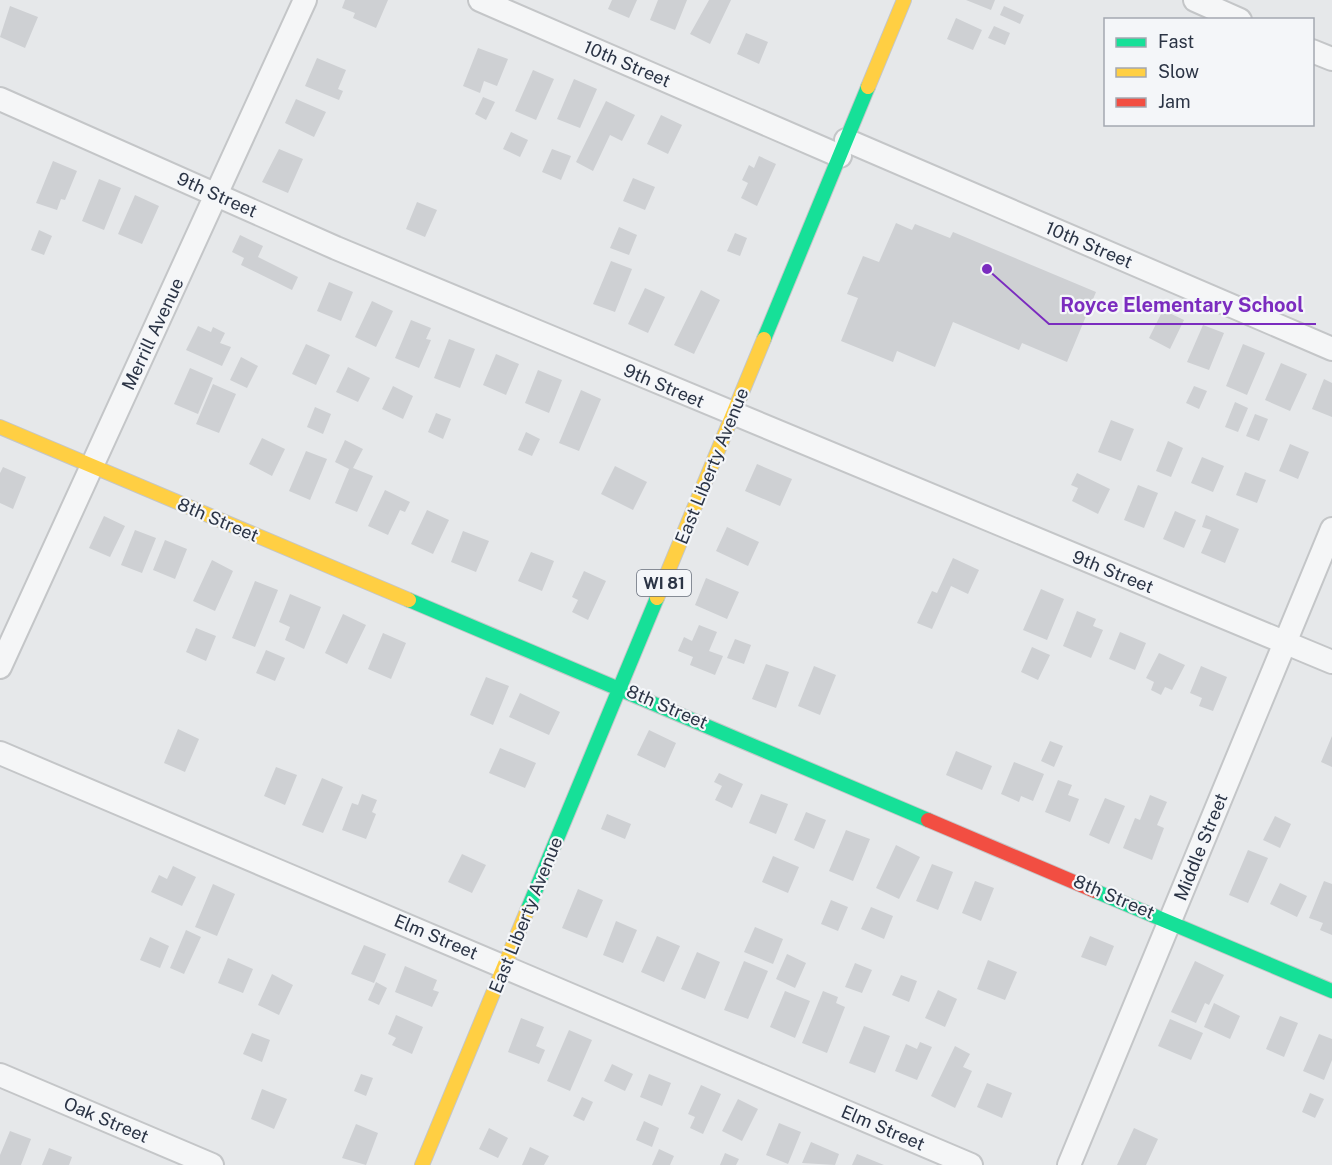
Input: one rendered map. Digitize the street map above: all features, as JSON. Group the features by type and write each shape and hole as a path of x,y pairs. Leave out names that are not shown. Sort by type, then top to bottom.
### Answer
{"street":[{"name":"Merrill Avenue","path":"0,667 305,0"},
{"name":"10th Street","path":"480,0 1332,349"},
{"name":"East Liberty Avenue","path":"423,1165 904,0"},
{"path":"1194,0 1235,18"},
{"path":"1314,52 1332,59"},
{"name":"9th Street","path":"0,99 336,248 733,415 1332,662"},
{"name":"8th Street","path":"0,427 621,687 1332,990"},
{"name":"Middle Street","path":"1069,1165 1332,529"},
{"name":"Elm Street","path":"0,753 971,1165"},
{"name":"Oak Street","path":"0,1075 212,1165"}],"building":[{"path":"345,0 388,0 376,28 353,18 355,13 342,8"},
{"path":"612,0 637,0 629,18 608,9"},
{"path":"658,0 687,0 675,30 650,20"},
{"path":"709,0 731,0 710,44 690,34"},
{"path":"966,0 995,0 991,10"},
{"path":"10,6 38,17 25,48 0,37"},
{"path":"1004,6 1024,15 1020,24 1000,15"},
{"path":"956,18 982,30 973,50 947,39"},
{"path":"994,26 1010,33 1005,45 988,38"},
{"path":"746,33 768,42 759,64 737,54"},
{"path":"478,48 508,59 497,86 484,81 480,93 463,86"},
{"path":"317,58 346,70 338,89 343,91 339,100 305,86"},
{"path":"533,70 554,79 536,120 515,111"},
{"path":"574,79 597,89 580,128 557,119"},
{"path":"483,97 495,102 486,120 475,114"},
{"path":"296,99 326,112 314,137 285,123"},
{"path":"606,101 635,115 622,141 610,135 593,171 576,162"},
{"path":"661,115 682,125 668,154 647,144"},
{"path":"511,132 528,140 520,157 503,149"},
{"path":"279,149 303,159 288,193 262,182"},
{"path":"552,149 571,156 561,180 542,172"},
{"path":"759,156 776,164 757,206 741,198 748,183 742,180 749,165 754,168"},
{"path":"53,161 77,171 65,200 61,199 57,210 36,203"},
{"path":"633,178 655,187 645,210 623,201"},
{"path":"99,179 121,188 104,230 82,221"},
{"path":"135,195 159,206 142,244 118,234"},
{"path":"417,202 437,210 425,237 406,229"},
{"path":"896,223 912,230 915,224 950,238 953,232 1096,292 1067,362 1022,343 1019,350 953,322 935,367 897,351 893,362 841,341 858,298 847,294 863,256 879,262"},
{"path":"619,227 637,235 629,255 610,248"},
{"path":"39,230 52,236 44,255 31,250"},
{"path":"735,233 747,238 740,256 727,251"},
{"path":"240,235 263,246 258,257 298,277 292,290 241,265 244,258 232,252"},
{"path":"611,261 632,269 615,312 593,304"},
{"path":"329,282 353,292 341,321 317,311"},
{"path":"645,288 665,297 648,333 628,324"},
{"path":"701,290 720,300 694,354 674,345"},
{"path":"372,301 393,311 376,347 355,337"},
{"path":"1163,310 1184,320 1170,349 1149,338"},
{"path":"411,320 431,328 426,339 431,340 419,368 395,358"},
{"path":"1203,325 1224,333 1209,370 1187,362"},
{"path":"198,326 211,332 213,327 225,333 220,343 231,347 222,366 186,350"},
{"path":"449,339 475,349 460,388 434,378"},
{"path":"306,344 330,355 316,385 292,374"},
{"path":"1243,344 1265,353 1247,395 1226,386"},
{"path":"496,354 519,364 506,395 483,385"},
{"path":"241,357 258,366 247,388 230,380"},
{"path":"1281,363 1307,374 1290,411 1265,400"},
{"path":"348,367 370,378 358,402 336,392"},
{"path":"190,368 213,378 198,414 174,404"},
{"path":"538,370 562,380 549,413 525,403"},
{"path":"1324,379 1332,383 1332,417 1312,409"},
{"path":"213,384 236,394 219,433 196,424"},
{"path":"393,386 413,396 403,419 382,409"},
{"path":"1194,386 1207,391 1199,409 1186,403"},
{"path":"581,390 601,399 579,451 559,443"},
{"path":"1235,402 1248,408 1238,432 1225,427"},
{"path":"315,407 331,414 323,434 307,427"},
{"path":"436,413 451,419 443,439 428,432"},
{"path":"1255,414 1268,419 1259,441 1246,436"},
{"path":"1111,420 1134,429 1121,461 1098,452"},
{"path":"526,432 540,439 532,456 518,450"},
{"path":"262,438 285,449 272,476 249,464"},
{"path":"345,440 363,449 353,468 373,476 357,512 335,503 349,469 335,462"},
{"path":"1168,441 1183,448 1171,477 1156,471"},
{"path":"1290,444 1309,452 1298,479 1279,471"},
{"path":"306,451 327,459 310,500 289,491"},
{"path":"1202,457 1224,466 1213,492 1191,483"},
{"path":"757,464 792,479 780,506 745,491"},
{"path":"615,466 647,482 633,510 601,494"},
{"path":"3,467 26,477 13,509 0,503 0,473"},
{"path":"1245,472 1266,480 1257,503 1236,495"},
{"path":"1077,473 1110,489 1098,514 1072,501 1078,488 1071,485"},
{"path":"1138,485 1158,493 1144,528 1124,520"},
{"path":"385,490 410,502 405,512 400,510 388,535 368,526"},
{"path":"427,510 449,520 433,554 411,544"},
{"path":"1175,511 1196,520 1184,548 1163,539"},
{"path":"1206,515 1239,529 1225,563 1201,553 1211,530 1202,527"},
{"path":"104,516 125,526 110,557 89,548"},
{"path":"727,527 759,542 748,566 716,551"},
{"path":"135,530 156,538 142,573 121,565"},
{"path":"463,531 489,541 476,572 451,562"},
{"path":"165,540 187,549 175,579 153,570"},
{"path":"531,552 554,561 542,591 518,581"},
{"path":"953,558 979,570 968,594 951,586 932,629 917,623 932,591 937,593"},
{"path":"212,560 233,571 215,611 193,601"},
{"path":"584,571 606,581 588,620 572,612 578,600 572,597"},
{"path":"706,578 739,592 727,619 695,605"},
{"path":"255,581 278,590 255,647 232,638"},
{"path":"1041,589 1064,599 1047,640 1023,630"},
{"path":"290,594 321,607 304,649 285,640 290,627 279,622"},
{"path":"1077,611 1096,619 1093,626 1103,630 1091,658 1063,646"},
{"path":"343,614 366,625 347,664 325,653"},
{"path":"699,625 717,632 709,651 723,656 715,675 690,665 693,657 678,651 684,637 692,641"},
{"path":"196,628 216,636 206,661 186,652"},
{"path":"1120,632 1146,643 1135,670 1109,659"},
{"path":"383,633 406,643 391,679 368,669"},
{"path":"735,639 751,645 744,664 727,658"},
{"path":"1032,647 1050,655 1038,680 1021,672"},
{"path":"266,650 285,658 275,681 256,673"},
{"path":"1159,653 1185,665 1172,690 1165,687 1161,695 1151,690 1154,682 1146,678"},
{"path":"766,664 789,672 776,708 752,699"},
{"path":"814,666 836,675 820,715 798,706"},
{"path":"1201,666 1227,677 1213,711 1199,706 1202,698 1190,693"},
{"path":"486,677 509,686 493,725 470,715"},
{"path":"520,693 560,712 549,735 509,717"},
{"path":"178,729 199,739 185,772 164,763"},
{"path":"649,730 676,743 665,768 637,755"},
{"path":"1332,736 1332,767 1321,762"},
{"path":"1050,741 1063,746 1054,767 1041,761"},
{"path":"500,748 536,763 525,788 489,773"},
{"path":"956,751 992,766 982,790 946,775"},
{"path":"1014,762 1044,774 1033,801 1021,796 1019,802 1001,794"},
{"path":"276,767 297,775 285,805 264,796"},
{"path":"719,773 743,784 732,808 715,800 722,786 714,782"},
{"path":"322,778 343,787 323,833 302,825"},
{"path":"1058,780 1072,785 1068,795 1079,799 1070,822 1045,812"},
{"path":"362,794 377,800 372,812 376,814 366,839 342,830 352,803 358,805"},
{"path":"761,794 788,804 776,834 749,823"},
{"path":"1150,795 1167,802 1157,825 1164,828 1152,860 1123,848 1135,818 1140,820"},
{"path":"1105,798 1125,806 1109,844 1089,835"},
{"path":"806,812 826,820 814,849 794,840"},
{"path":"607,814 631,824 625,839 601,829"},
{"path":"1275,816 1291,824 1280,848 1263,840"},
{"path":"846,830 870,839 853,881 829,871"},
{"path":"896,845 920,857 899,899 876,888"},
{"path":"1248,850 1268,858 1248,903 1229,895"},
{"path":"462,854 486,865 472,893 448,882"},
{"path":"773,856 799,867 788,893 762,882"},
{"path":"932,864 953,872 938,910 916,901"},
{"path":"173,866 196,877 182,906 151,892 159,875 167,879"},
{"path":"975,881 994,888 981,921 962,913"},
{"path":"1324,881 1332,884 1332,935 1320,930 1323,923 1309,918"},
{"path":"1280,883 1307,896 1297,917 1270,904"},
{"path":"213,884 235,894 217,936 195,927"},
{"path":"578,889 603,900 587,938 562,928"},
{"path":"831,900 848,907 838,931 821,924"},
{"path":"871,907 893,916 884,939 861,929"},
{"path":"616,921 637,930 623,963 603,955"},
{"path":"755,927 783,939 773,964 744,952"},
{"path":"186,930 201,937 184,974 170,968"},
{"path":"657,936 680,946 664,982 641,972"},
{"path":"1090,936 1114,946 1106,966 1081,957"},
{"path":"150,937 169,946 160,968 140,960"},
{"path":"364,945 386,954 374,983 351,974"},
{"path":"697,952 720,962 705,999 681,989"},
{"path":"787,954 806,963 795,988 776,979"},
{"path":"228,958 253,969 243,993 218,983"},
{"path":"988,960 1017,972 1005,1000 977,989"},
{"path":"744,961 768,971 748,1019 724,1010"},
{"path":"1195,961 1224,975 1209,1005 1205,1003 1196,1023 1171,1012"},
{"path":"855,963 872,970 862,993 845,987"},
{"path":"405,966 437,980 433,990 439,992 432,1007 395,992"},
{"path":"272,974 293,985 279,1015 258,1005"},
{"path":"901,975 917,981 909,1002 892,995"},
{"path":"376,982 387,988 379,1005 368,1000"},
{"path":"938,990 957,999 945,1027 925,1018"},
{"path":"785,991 810,1001 795,1038 770,1027"},
{"path":"823,991 838,997 836,1003 845,1007 827,1053 802,1043"},
{"path":"1214,1003 1240,1016 1230,1039 1204,1027"},
{"path":"396,1015 423,1027 412,1054 392,1045 396,1038 388,1034"},
{"path":"1280,1016 1298,1023 1284,1057 1266,1049"},
{"path":"521,1018 544,1027 536,1046 545,1050 539,1064 508,1052"},
{"path":"1170,1019 1203,1033 1191,1060 1158,1046"},
{"path":"864,1026 890,1036 875,1073 849,1063"},
{"path":"569,1030 592,1040 570,1091 547,1081"},
{"path":"252,1033 270,1040 262,1062 243,1054"},
{"path":"1319,1034 1332,1039 1332,1060 1324,1080 1303,1071"},
{"path":"920,1042 932,1047 917,1080 895,1071 906,1044 917,1049"},
{"path":"955,1046 970,1054 963,1067 972,1071 955,1108 931,1096"},
{"path":"612,1064 633,1074 625,1091 604,1081"},
{"path":"361,1074 373,1078 366,1096 354,1091"},
{"path":"649,1074 671,1083 662,1106 640,1097"},
{"path":"987,1083 1012,1093 1002,1118 977,1107"},
{"path":"701,1085 721,1094 703,1134 690,1128 695,1117 688,1114"},
{"path":"262,1089 287,1099 274,1129 251,1119"},
{"path":"1310,1093 1324,1099 1315,1118 1302,1112"},
{"path":"582,1097 593,1102 584,1121 573,1116"},
{"path":"738,1099 758,1109 742,1141 722,1131"},
{"path":"644,1121 659,1128 652,1147 636,1140"},
{"path":"779,1123 801,1132 788,1164 766,1155"},
{"path":"356,1124 378,1133 366,1165 342,1158"},
{"path":"489,1128 508,1138 498,1158 479,1149"},
{"path":"1134,1128 1158,1139 1146,1165 1117,1165"},
{"path":"10,1131 31,1139 21,1165 0,1165 0,1155"},
{"path":"811,1142 839,1154 835,1165 802,1163"},
{"path":"530,1147 549,1156 544,1165 522,1165"},
{"path":"49,1148 72,1157 69,1165 42,1165"},
{"path":"659,1149 674,1156 670,1165 652,1165"},
{"path":"725,1153 739,1159 736,1165 720,1165"},
{"path":"857,1154 884,1165 852,1165"}],"traffic: fast":[{"path":"764,339 868,87"},
{"path":"527,911 657,598"},
{"path":"409,600 928,820"},
{"path":"1095,891 1332,991"}],"traffic: slow":[{"path":"868,87 904,0"},
{"path":"657,598 764,339"},
{"path":"0,427 409,600"},
{"path":"422,1165 527,911"}],"traffic: jam":[{"path":"928,820 1095,891"}],"place":[{"name":"Royce Elementary School","path":"987,269"}]}
